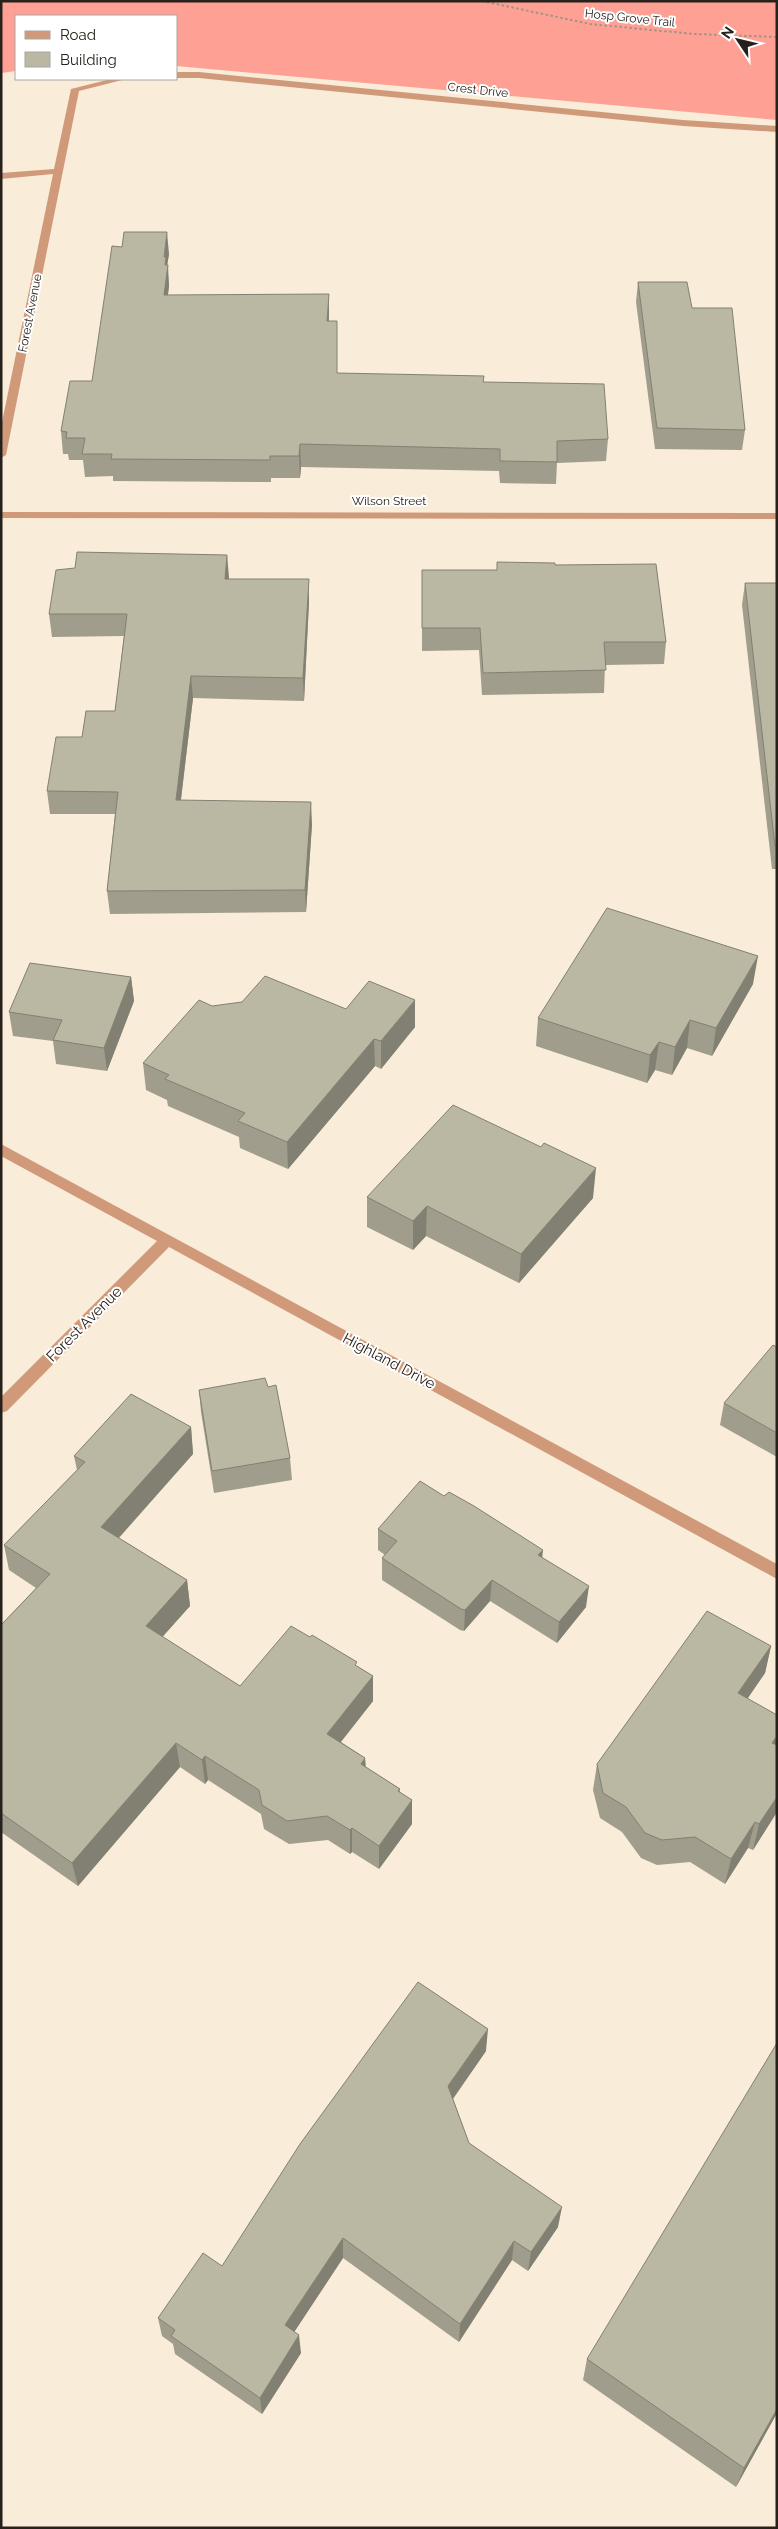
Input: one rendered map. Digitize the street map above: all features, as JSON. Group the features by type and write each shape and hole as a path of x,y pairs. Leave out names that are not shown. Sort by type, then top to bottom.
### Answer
{"street":[{"name":"Crest Drive","path":"178,75 199,75 673,122 777,130"},
{"path":"1,176 58,171 75,89 117,80"},
{"name":"Forest Avenue","path":"1,455 58,171"},
{"name":"Wilson Street","path":"1,515 777,516"},
{"name":"Highland Drive","path":"1,1149 777,1572"},
{"name":"Forest Avenue","path":"1,1407 167,1240"}],"path":[{"path":"334,1 348,1"},
{"name":"Hosp Grove Trail","path":"482,1 590,24 694,34 777,36"}],"shaded area":[{"path":"1,1 777,1 777,120 178,66 178,15 15,15 15,71 1,73"}],"building":[{"path":"124,232 167,232 164,257 166,257 165,265 168,265 164,295 329,294 327,321 337,321 337,373 484,376 483,382 604,384 608,439 557,441 557,462 500,461 500,449 300,444 299,456 270,456 270,460 111,459 112,454 82,454 85,438 66,438 67,432 61,431 70,381 92,381 112,246 122,247"},
{"path":"638,282 687,282 692,308 732,308 745,430 657,428"},
{"path":"77,552 227,555 225,579 309,579 303,678 191,676 176,800 311,802 305,890 107,891 118,792 47,791 56,737 82,737 86,711 115,711 127,614 49,614 56,570 75,568"},
{"path":"497,562 555,563 555,565 656,564 666,642 604,642 606,670 483,673 480,628 422,628 422,570 497,570"},
{"path":"745,583 777,583 777,846 775,846"},
{"path":"607,908 758,956 716,1028 690,1020 675,1047 659,1042 650,1055 538,1018"},
{"path":"30,963 131,977 104,1048 53,1040 62,1020 9,1012"},
{"path":"265,976 346,1009 369,981 415,1000 381,1041 374,1039 287,1142 238,1121 245,1113 165,1079 169,1075 143,1063 199,1000 212,1006 242,1002"},
{"path":"453,1105 541,1147 544,1143 596,1168 521,1254 427,1206 413,1221 367,1197"},
{"path":"773,1345 777,1347 777,1433 724,1403"},
{"path":"265,1378 268,1387 276,1385 290,1458 212,1471 199,1390"},
{"path":"131,1394 191,1427 101,1527 187,1580 146,1626 240,1686 291,1626 310,1637 312,1635 357,1662 355,1665 373,1676 327,1734 365,1758 361,1764 400,1789 398,1791 412,1800 379,1846 352,1828 350,1830 327,1816 287,1821 262,1805 259,1790 205,1756 202,1760 176,1743 72,1863 1,1813 1,1625 50,1574 4,1545 85,1462 74,1456"},
{"path":"420,1481 444,1496 449,1492 474,1506 543,1550 538,1555 589,1586 559,1622 492,1580 465,1610 461,1609 382,1558 397,1541 378,1529"},
{"path":"707,1611 771,1646 738,1693 777,1715 777,1736 772,1743 777,1745 777,1797 759,1824 755,1822 731,1859 695,1837 662,1840 645,1833 626,1807 603,1793 597,1764"},
{"path":"418,1982 488,2029 448,2086 469,2143 562,2207 531,2252 514,2241 460,2324 343,2238 285,2325 299,2335 260,2398 171,2336 175,2330 158,2318 203,2253 222,2266 300,2144"},
{"path":"777,2043 777,2409 744,2468 587,2359"}]}
